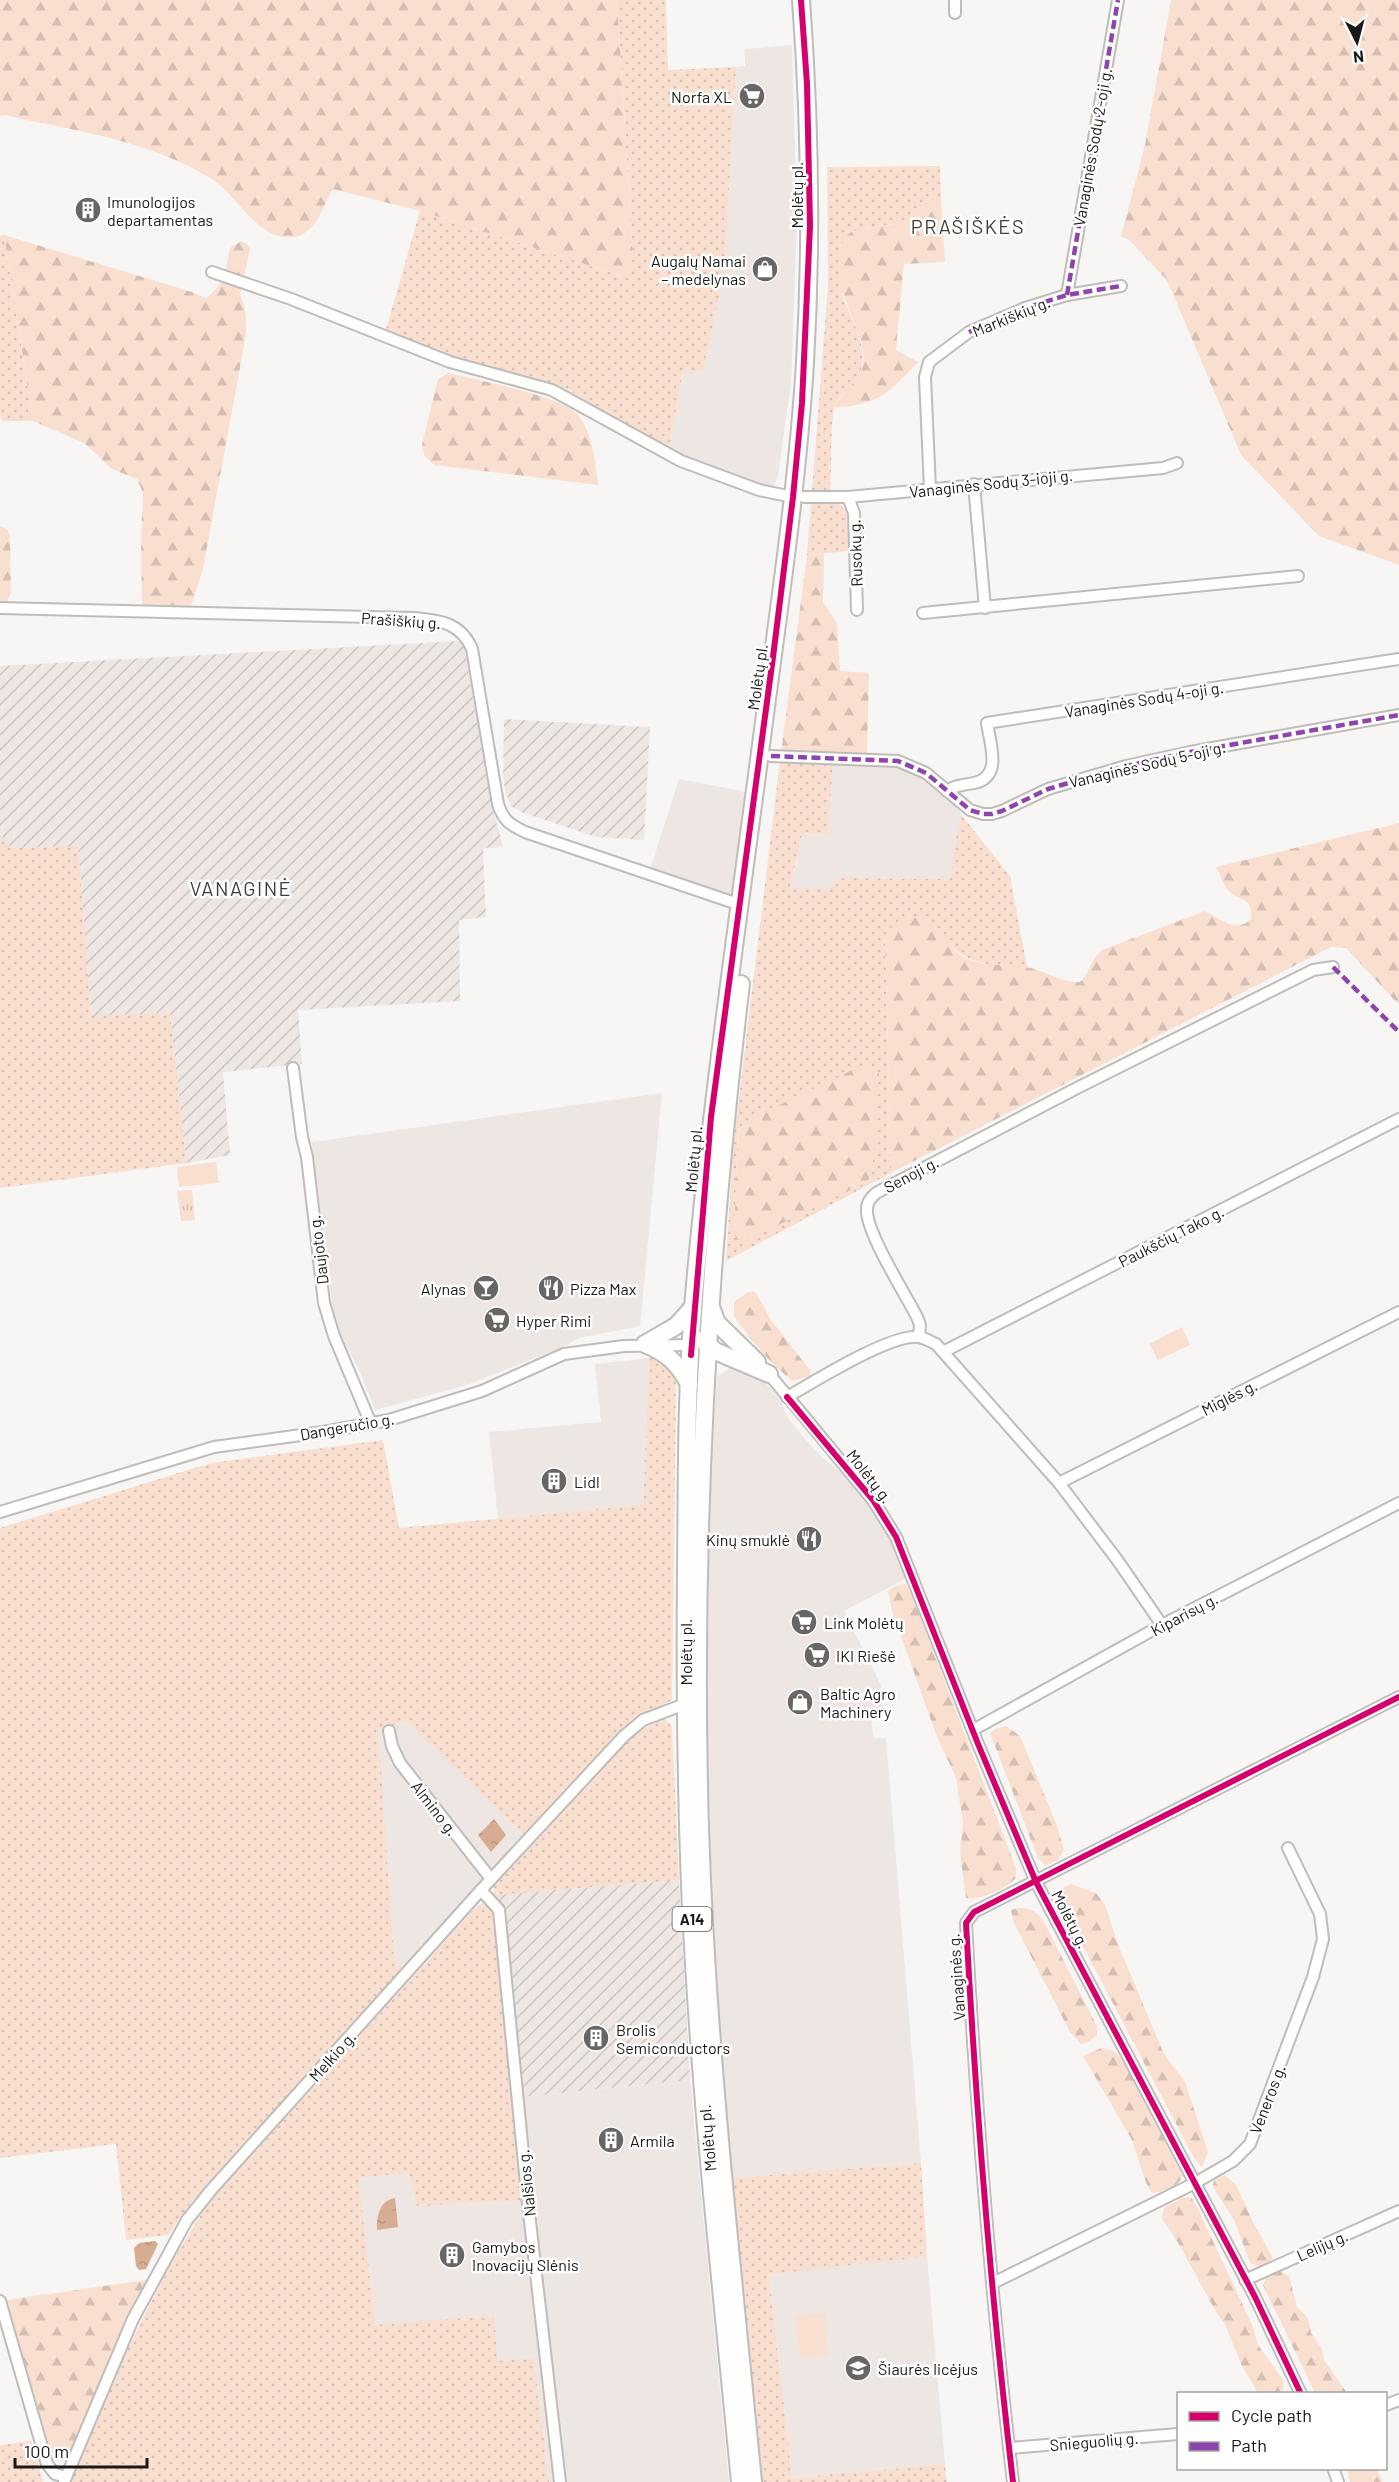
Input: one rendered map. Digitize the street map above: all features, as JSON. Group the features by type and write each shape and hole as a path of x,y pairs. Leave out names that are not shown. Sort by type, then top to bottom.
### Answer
{"highway":[{"name":"Molėtų pl.","path":"753,2482 716,2096 704,1909 698,1645 697,1348 710,1303 728,1094 771,756 799,497 810,226 807,84 801,0"},
{"name":"Molėtų pl.","path":"693,1314 711,1117 815,376 820,249 819,127 812,0"},
{"path":"710,1303 717,1323 743,1357 769,1374"},
{"path":"645,1344 693,1314 697,1348 743,1357"},
{"path":"645,1344 670,1357 698,1385 729,1362 743,1357"},
{"name":"Molėtų pl.","path":"698,1385 687,1435 685,1704 691,1910 702,2083 740,2482"}],"street":[{"path":"955,0 955,13"},
{"name":"Vanaginės Sodų 2-oji g.","path":"1067,295 1118,0"},
{"name":"Vanaginės Sodų 3-ioji g.","path":"212,272 221,273 291,299 450,362 552,390 681,460 759,490 799,497 848,496 1163,468 1177,463"},
{"name":"Markiškių g.","path":"930,489 925,377 929,362 969,332 1025,308 1067,295 1120,286"},
{"path":"974,484 985,608"},
{"name":"Rusokų g.","path":"848,496 854,513 857,610"},
{"path":"923,614 1298,576"},
{"name":"Prašiškių g.","path":"0,608 414,618 448,623 462,632 472,649 498,804 509,825 732,902 741,903"},
{"name":"Vanaginės Sodų 4-oji g.","path":"947,791 953,787 977,783 986,779 990,774 993,765 987,723 1399,659"},
{"name":"Vanaginės Sodų 5-oji g.","path":"771,756 884,758 898,761 926,773 970,810 992,814 1048,789 1126,766 1190,752 1399,715"},
{"name":"Senoji g.","path":"919,1337 920,1325 917,1317 868,1219 868,1204 876,1193 1077,1088 1313,970 1333,967"},
{"name":"Daujoto g.","path":"293,1068 302,1137 307,1157 324,1304 334,1336 371,1424"},
{"name":"Paukščių Tako g.","path":"943,1352 1399,1119"},
{"name":"Miglės g.","path":"1059,1483 1399,1312"},
{"path":"787,1397 854,1359 907,1338 919,1337 936,1344 1059,1483 1162,1626"},
{"name":"Dangeručio g.","path":"0,1512 214,1447 371,1424 482,1391 564,1354 588,1349 645,1344 697,1348"},
{"name":"Molėtų g.","path":"769,1374 862,1486 887,1520 906,1558 973,1730 1036,1882 1281,2348 1296,2392"},
{"name":"Kiparisų g.","path":"973,1730 1162,1626 1399,1503"},
{"name":"Vanaginės g.","path":"1013,2482 993,2283 966,1923 974,1912 1398,1700"},
{"name":"Melkio g.","path":"65,2480 134,2319 187,2220 219,2181 481,1890 624,1736 644,1720 685,1704"},
{"name":"Almino g.","path":"389,1731 392,1746 400,1763 491,1880"},
{"name":"Veneros g.","path":"993,2283 1195,2183 1233,2161 1250,2144 1318,1961 1323,1931 1320,1914 1288,1848"},
{"name":"Nalšios g.","path":"481,1890 499,1910 528,2204 560,2482"},
{"name":"Lelijų g.","path":"1245,2280 1399,2211"},
{"path":"0,2301 47,2464 50,2470 65,2480"},
{"name":"Snieguolių g.","path":"1009,2448 1177,2434"}],"shaded area":[{"path":"792,45 797,221 791,384 778,475 770,499 667,461 683,368 703,372 724,273 736,67 745,66 745,49"},
{"path":"458,641 464,645 490,798 503,847 483,848 486,917 459,920 460,1001 298,1010 302,1064 223,1072 230,1155 186,1163 170,1013 91,1017 78,847 11,848 0,834 0,666"},
{"path":"504,719 650,727 644,840 596,837 521,812 511,806 505,791 503,775"},
{"path":"867,754 912,760 946,784 960,813 950,879 841,878 830,889 790,889 802,833 828,835 833,763 867,763"},
{"path":"679,779 747,792 733,893 650,870"},
{"path":"662,1093 640,1326 579,1338 561,1348 464,1386 375,1410 360,1372 342,1337 333,1310 312,1142"},
{"path":"649,1358 643,1505 498,1519 489,1432 601,1422 595,1364"},
{"path":"733,1365 761,1378 781,1400 786,1415 805,1439 823,1458 849,1479 881,1518 907,1578 844,1611 881,1685 883,1707 871,1714 873,1738 886,1738 921,2163 731,2178 714,2001 705,1814 704,1560 717,1377"},
{"path":"406,1720 525,1836 400,1975 394,1957 377,1730"},
{"path":"679,1880 690,2080 510,2098 494,1895"},
{"path":"690,2080 729,2482 549,2482 534,2359 498,2361 494,2316 375,2326 359,2178 409,2173 521,2200 510,2098"},
{"name":"Šiaurės licėjus","path":"927,2257 945,2464 792,2478 769,2273"}],"green space":[{"path":"0,0 617,0 633,258 630,275 622,276 420,211 333,189 318,218 308,230 302,235 281,237 259,225 220,185 210,178 162,154 110,138 5,115 0,116"},
{"path":"617,0 666,0 668,70 736,67 724,273 703,372 683,369 669,449 565,388 546,381 446,357 385,333 420,211 622,276 633,258"},
{"path":"1171,0 1399,0 1399,565 1319,536 1241,455 1167,280 1128,239 1121,237 1145,145"},
{"path":"940,166 941,199 924,202 907,218 895,224 865,228 842,296 860,340 863,362 854,383 835,405 832,428 830,493 847,512 849,551 807,555 828,285 827,167"},
{"path":"941,199 945,262 904,264 896,350 918,362 890,390 873,400 834,408 859,376 863,363 860,338 840,284 840,250 844,239 850,233 860,229 899,222 926,202"},
{"path":"4,235 33,421 2,421 0,412 0,236"},
{"path":"4,235 206,298 221,282 230,248 241,241 250,249 240,295 246,317 245,340 203,569 191,606 142,605 143,493 137,479 112,469 84,443 33,421"},
{"path":"448,373 536,395 568,407 577,414 587,429 598,485 434,465 424,455 422,444 438,379"},
{"path":"0,526 7,529 10,536 11,592 7,602 0,602"},
{"path":"824,554 823,602 837,623 840,671 869,673 867,754 781,753 807,555"},
{"path":"781,753 867,754 867,764 833,763 828,835 802,833 790,888 830,889 841,878 950,879 960,813 1010,876 1027,967 995,965 972,960 953,948 932,924 885,935 891,1173 726,1261 733,1147","holes":["744,1122 863,1184 745,1240 737,1240 734,1233 738,1131"]},
{"path":"1399,823 1399,1005 1346,948 1331,947 891,1173 885,934 892,927 906,920 922,919 933,925 957,952 970,960 986,964 1026,967 1066,981 1080,982 1102,950 1205,911 1228,924 1240,925 1251,919 1251,911 1247,902 1228,890 1216,867"},
{"path":"0,834 11,848 78,846 91,1016 170,1013 186,1163 0,1188"},
{"path":"869,1062 879,1074 872,1175 863,1184 745,1241 737,1240 734,1233 738,1131 744,1122"},
{"path":"216,1162 219,1183 179,1187 177,1167"},
{"path":"192,1190 195,1220 181,1221 177,1191"},
{"path":"753,1291 771,1320 810,1370 810,1376 792,1381 771,1362 734,1316 734,1302"},
{"path":"1182,1327 1190,1345 1158,1360 1149,1344"},
{"path":"649,1358 664,1360 676,1375 672,1700 633,1721 525,1836 406,1721 378,1730 394,1957 400,1975 193,2200 168,2235 126,2240 116,2144 0,2158 0,1528 211,1463 383,1440 399,1528 643,1505"},
{"path":"905,1584 911,1593 1016,1868 1016,1878 986,1896 966,1898 960,1854 963,1823 956,1778 936,1734 892,1611 888,1591"},
{"path":"664,1718 672,1726 679,1880 494,1895 494,1886 627,1738"},
{"path":"1006,1726 1020,1736 1056,1823 1064,1850 1058,1860 1045,1866 1038,1858 990,1733"},
{"path":"1071,1884 1096,1893 1105,1905 1119,1947 1164,2054 1185,2082 1208,2152 1202,2167 1194,2158 1056,1895 1062,1888"},
{"path":"494,1895 521,2200 417,2206 409,2173 359,2178 375,2325 494,2316 498,2361 534,2358 549,2482 70,2482 124,2356 169,2267 206,2206 475,1908"},
{"path":"1018,1908 1034,1912 1045,1924 1097,2026 1097,2035 1088,2042 1081,2044 1070,2032 1014,1923 1011,1910"},
{"path":"1101,2048 1112,2050 1121,2057 1183,2176 1170,2189 1152,2193 1146,2183 1132,2140 1083,2056"},
{"path":"921,2163 927,2257 769,2274 792,2478 945,2464 947,2482 761,2482 731,2178"},
{"path":"1225,2175 1236,2185 1273,2258 1268,2263 1258,2267 1250,2263 1235,2222 1213,2187 1214,2180"},
{"path":"1184,2197 1192,2198 1253,2327 1258,2345 1284,2381 1283,2390 1257,2392 1241,2364 1225,2324 1162,2218 1164,2208"},
{"path":"1279,2271 1289,2276 1297,2307 1308,2318 1311,2333 1322,2349 1324,2360 1346,2392 1315,2392 1263,2285 1273,2273"},
{"path":"146,2280 72,2452 58,2457 51,2452 6,2300"},
{"path":"825,2313 828,2355 800,2357 797,2316"},
{"path":"31,2441 43,2482 0,2482 0,2445"},
{"path":"1347,2470 1377,2470 1383,2482 1350,2482"}],"water":[{"path":"494,1819 506,1835 491,1852 478,1835"},
{"path":"395,2198 398,2227 377,2230 377,2219 382,2205"},
{"path":"155,2241 158,2244 146,2269 139,2270 136,2266 134,2248 139,2243"}],"marked path":[{"path":"1067,295 1118,0"},
{"path":"969,332 1025,308 1067,295 1121,286"},
{"path":"771,756 898,761 926,773 970,810 992,814 1048,789 1126,766 1190,752 1399,715"},
{"path":"1333,967 1399,1032"}],"cycle path":[{"path":"691,1355 711,1117 773,657 802,403 810,226 807,84 801,0"},
{"path":"787,1397 873,1500 896,1537 978,1744 1036,1882 1255,2297 1300,2392"},
{"path":"1013,2482 985,2202 966,1923 974,1912 1399,1697"}],"place":[{"name":"Norfa XL","path":"752,96"},
{"name":"Imunologijos departamentas","path":"88,210"},
{"name":"Augalų Namai – medelynas","path":"765,269"},
{"name":"Alynas","path":"486,1288"},
{"name":"Pizza Max","path":"551,1288"},
{"name":"Hyper Rimi","path":"497,1320"},
{"name":"Lidl","path":"554,1481"},
{"name":"Kinų smuklė","path":"809,1539"},
{"name":"Link Molėtų","path":"804,1622"},
{"name":"IKI Riešė","path":"817,1655"},
{"name":"Baltic Agro Machinery","path":"800,1702"},
{"name":"Brolis Semiconductors","path":"596,2038"},
{"name":"Armila","path":"611,2140"},
{"name":"Gamybos Inovacijų Slėnis","path":"452,2255"},
{"name":"Šiaurės licėjus","path":"858,2368"}],"district":[{"name":"PRAŠIŠKĖS","path":"968,226"},
{"name":"VANAGINĖ","path":"241,888"}]}
